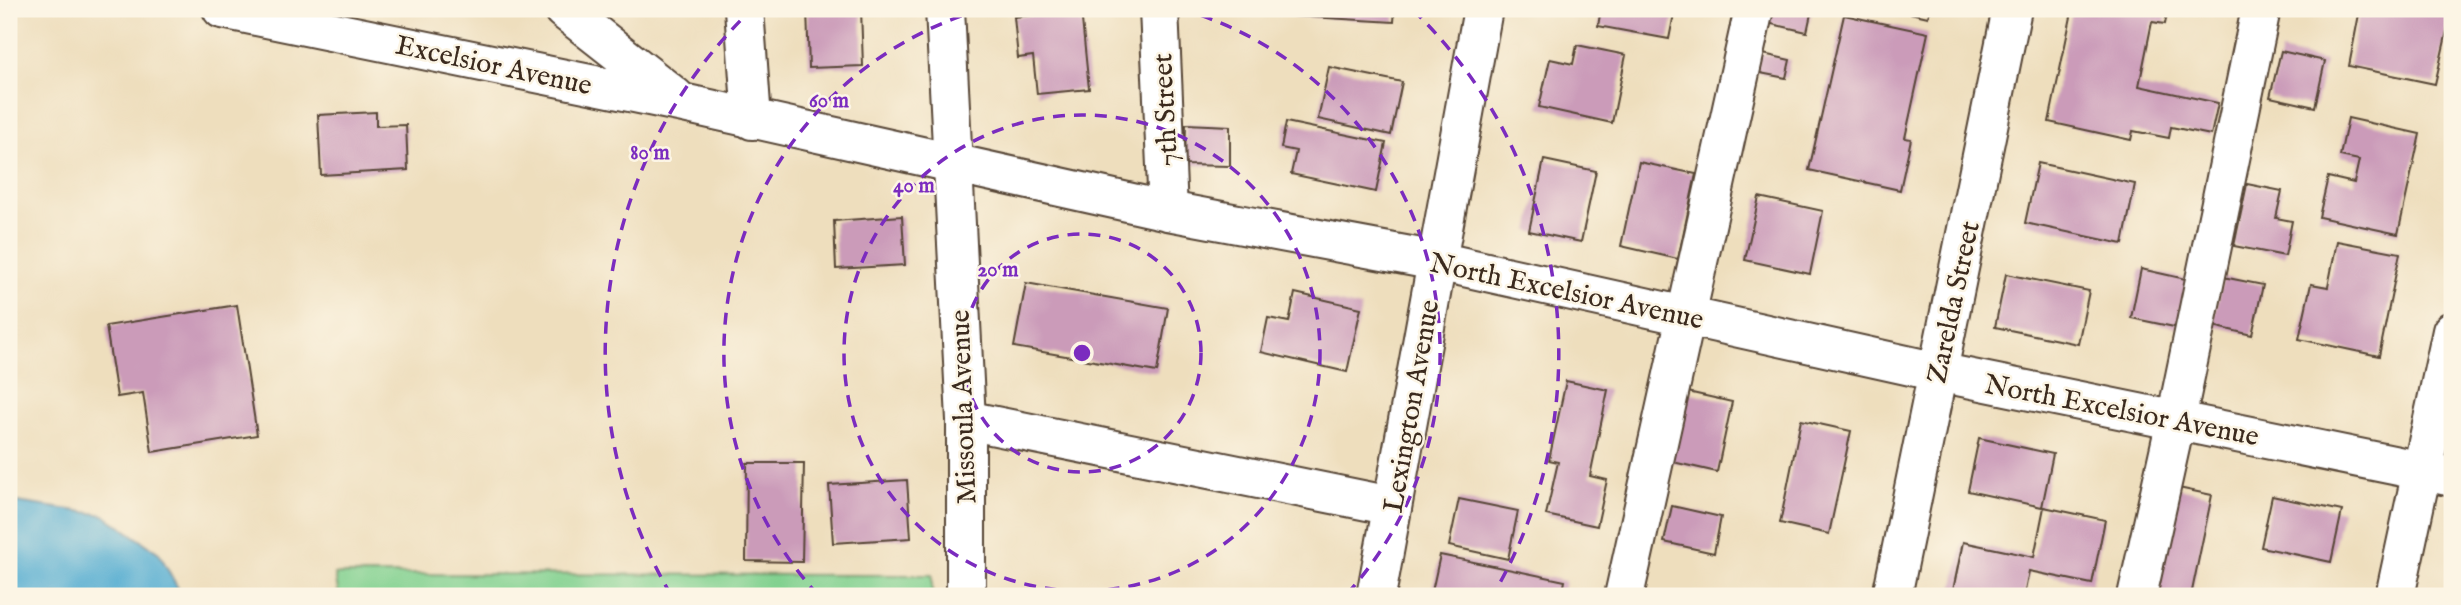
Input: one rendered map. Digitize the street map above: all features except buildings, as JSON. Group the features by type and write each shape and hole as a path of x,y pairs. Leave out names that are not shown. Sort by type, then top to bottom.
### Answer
{"street":[{"name":"Excelsior Avenue","path":"222,9 682,103"},
{"path":"563,9 682,103"},
{"path":"744,9 752,120"},
{"name":"Missoula Avenue","path":"945,9 966,420 965,596"},
{"name":"7th Street","path":"1159,9 1168,211"},
{"name":"Lexington Avenue","path":"1376,596 1483,9"},
{"path":"1624,596 1754,9"},
{"name":"Zarelda Street","path":"1892,596 2012,9"},
{"path":"2137,596 2261,9"},
{"name":"North Excelsior Avenue","path":"682,103 1168,211 1437,261 1938,372 2437,473"},
{"path":"2395,596 2437,473 2452,331"},
{"path":"966,420 1392,506"}],"green space":[{"path":"335,574 932,575 932,596 339,596"}],"water":[{"path":"10,501 104,515 159,553 182,596 9,596"}]}
